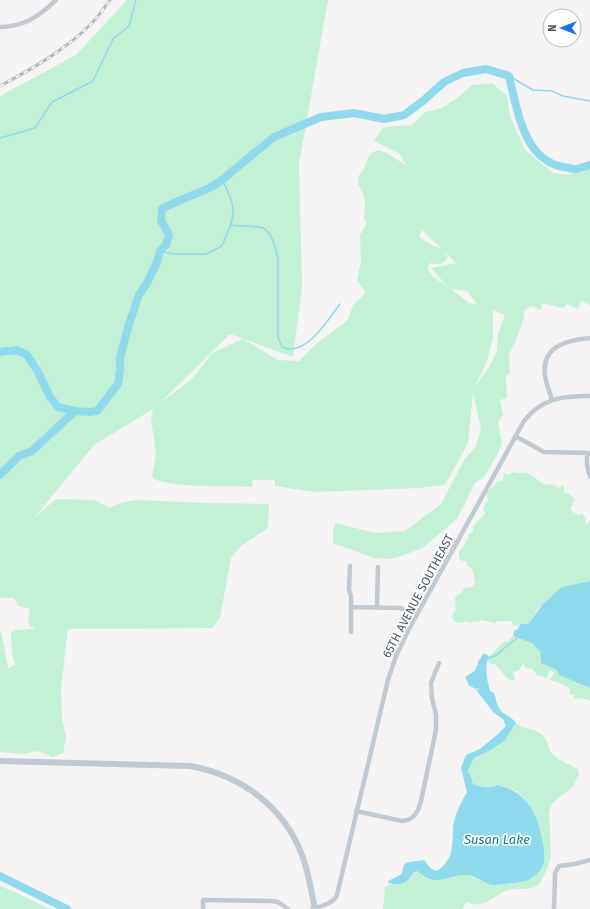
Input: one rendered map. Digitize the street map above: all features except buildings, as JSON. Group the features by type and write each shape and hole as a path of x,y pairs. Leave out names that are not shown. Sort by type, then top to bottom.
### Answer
{"street":[{"path":"0,27 9,27 22,24 37,16 56,0"},
{"path":"552,400 546,384 544,373 550,354 557,347 567,341 590,338"},
{"name":"65TH AVENUE SOUTHEAST","path":"314,909 332,901 337,895 379,714 390,674 398,652 416,615 515,436 528,416 538,407 552,400 567,396 590,396"},
{"path":"515,436 544,452 589,453 587,466 590,477"},
{"path":"350,566 349,590 351,596 351,632"},
{"path":"377,607 378,567"},
{"path":"351,607 400,608 416,615"},
{"path":"356,811 402,821 411,818 416,813 421,801 436,730 436,715 432,698 431,683 439,662"},
{"path":"0,761 190,766 211,770 230,778 247,787 263,799 289,828 304,860 314,909"},
{"path":"554,909 555,873 557,868 559,866 590,860"},
{"path":"203,909 203,900 272,901 278,902 288,909"}],"green space":[{"path":"127,0 328,0 299,164 302,287 293,357 230,334 159,404 193,378 212,353 243,339 278,360 299,361 316,344 348,320 353,305 366,293 357,280 361,260 360,235 367,223 364,219 364,197 358,185 359,175 364,169 368,158 376,151 386,153 406,165 400,154 374,141 384,127 412,125 425,112 442,108 460,96 472,85 492,83 507,96 510,116 525,150 553,173 566,175 578,172 582,173 587,168 590,168 590,305 581,301 578,309 567,304 563,308 542,303 541,310 531,306 524,310 524,318 509,355 510,373 506,377 507,398 500,400 503,415 498,422 502,443 498,453 484,477 475,483 457,519 422,548 402,556 388,559 374,558 333,543 333,529 336,523 375,533 405,531 441,504 464,460 476,446 481,429 473,392 468,443 445,485 418,488 315,492 275,486 275,480 253,480 252,487 185,485 160,481 152,478 156,454 151,419 153,409 94,445 34,518 56,499 95,500 109,508 120,503 137,500 269,504 268,528 241,546 231,558 220,617 213,628 68,629 61,688 62,719 66,738 63,753 53,757 38,751 23,754 0,752 0,631 8,668 15,665 12,653 11,633 16,630 35,629 29,625 28,621 30,609 18,606 14,598 0,598 0,96 76,55","holes":["422,230 441,248 433,246 419,237","444,251 456,263 431,268 448,287 434,277 428,269 430,263 440,264 445,262 448,257","451,289 467,291 477,304 469,303","493,310 505,315 498,334 497,351 489,367 475,387 487,361 493,337"]},
{"path":"513,472 529,474 544,485 551,484 560,488 562,485 564,486 564,492 575,499 570,510 578,515 582,513 585,518 585,525 590,522 590,581 562,587 538,609 528,624 520,624 519,626 513,625 511,621 499,621 494,623 482,620 470,623 465,621 462,623 455,622 452,617 456,609 455,597 462,592 464,588 472,587 475,583 472,568 468,567 466,561 462,561 459,558 459,551 465,545 468,535 473,531 473,526 485,514 483,508 488,500 486,493 499,481 503,481 504,473 509,475"},
{"path":"513,636 532,643 540,651 541,663 558,670 559,675 590,688 590,701 582,698 573,699 575,695 572,694 570,696 569,688 549,680 554,673 549,670 547,679 538,676 532,669 526,668 523,664 518,671 513,672 515,678 514,681 508,679 495,664 491,664 487,660 504,642 508,641"},
{"path":"516,723 522,727 541,734 546,740 552,753 562,761 578,769 579,774 573,787 552,804 549,812 551,855 548,867 539,885 527,889 508,890 484,903 472,904 467,902 462,909 383,909 385,887 411,878 415,871 418,871 427,877 445,879 455,875 467,875 492,885 537,822 529,805 516,791 498,785 485,787 473,784 468,771 474,758 478,757 507,736"},
{"path":"0,886 17,893 50,909 0,909"}],"water":[{"path":"590,581 590,688 559,675 557,670 541,663 540,651 532,643 513,636 514,631 518,629 520,624 528,624 543,604 562,587"},
{"name":"Susan Lake","path":"483,654 486,654 489,657 487,660 486,669 490,691 494,693 501,711 513,719 516,723 504,741 474,758 468,771 473,784 485,787 498,785 507,788 518,794 532,809 539,825 543,844 544,862 542,868 536,875 526,881 492,885 473,876 466,875 432,880 417,871 403,883 388,883 388,881 402,874 406,863 424,860 431,869 437,871 447,862 452,848 454,820 467,792 461,768 466,755 480,749 506,726 503,719 494,713 476,690 479,688 476,689 468,685 465,677 475,671"}],"waterway":[{"path":"0,138 35,128 52,102 93,81 113,39 129,26 136,0"},
{"path":"0,352 16,350 27,355 37,370 50,397 58,407 75,411 97,411 118,384 120,358 129,324 139,295 148,281 157,262 160,251 166,245 169,235 161,220 162,209 215,185 274,137 321,117 354,113 384,119 404,115 423,101 444,82 463,73 486,69 509,76 515,103 524,131 530,143 539,154 550,162 563,167 577,169 590,165"},
{"path":"509,76 533,90 552,91 563,96 590,101"},
{"path":"160,251 173,254 206,254 222,246 233,215 233,206 230,195 223,181"},
{"path":"231,225 263,228 274,242 278,259 278,337 282,347 291,349 299,347 307,342 322,328 340,304"},
{"path":"0,475 19,456 32,451 75,411"},
{"path":"488,658 497,654 517,638"},
{"path":"0,876 67,909"}],"railway":[{"path":"0,86 59,51 94,21 110,0"}]}
